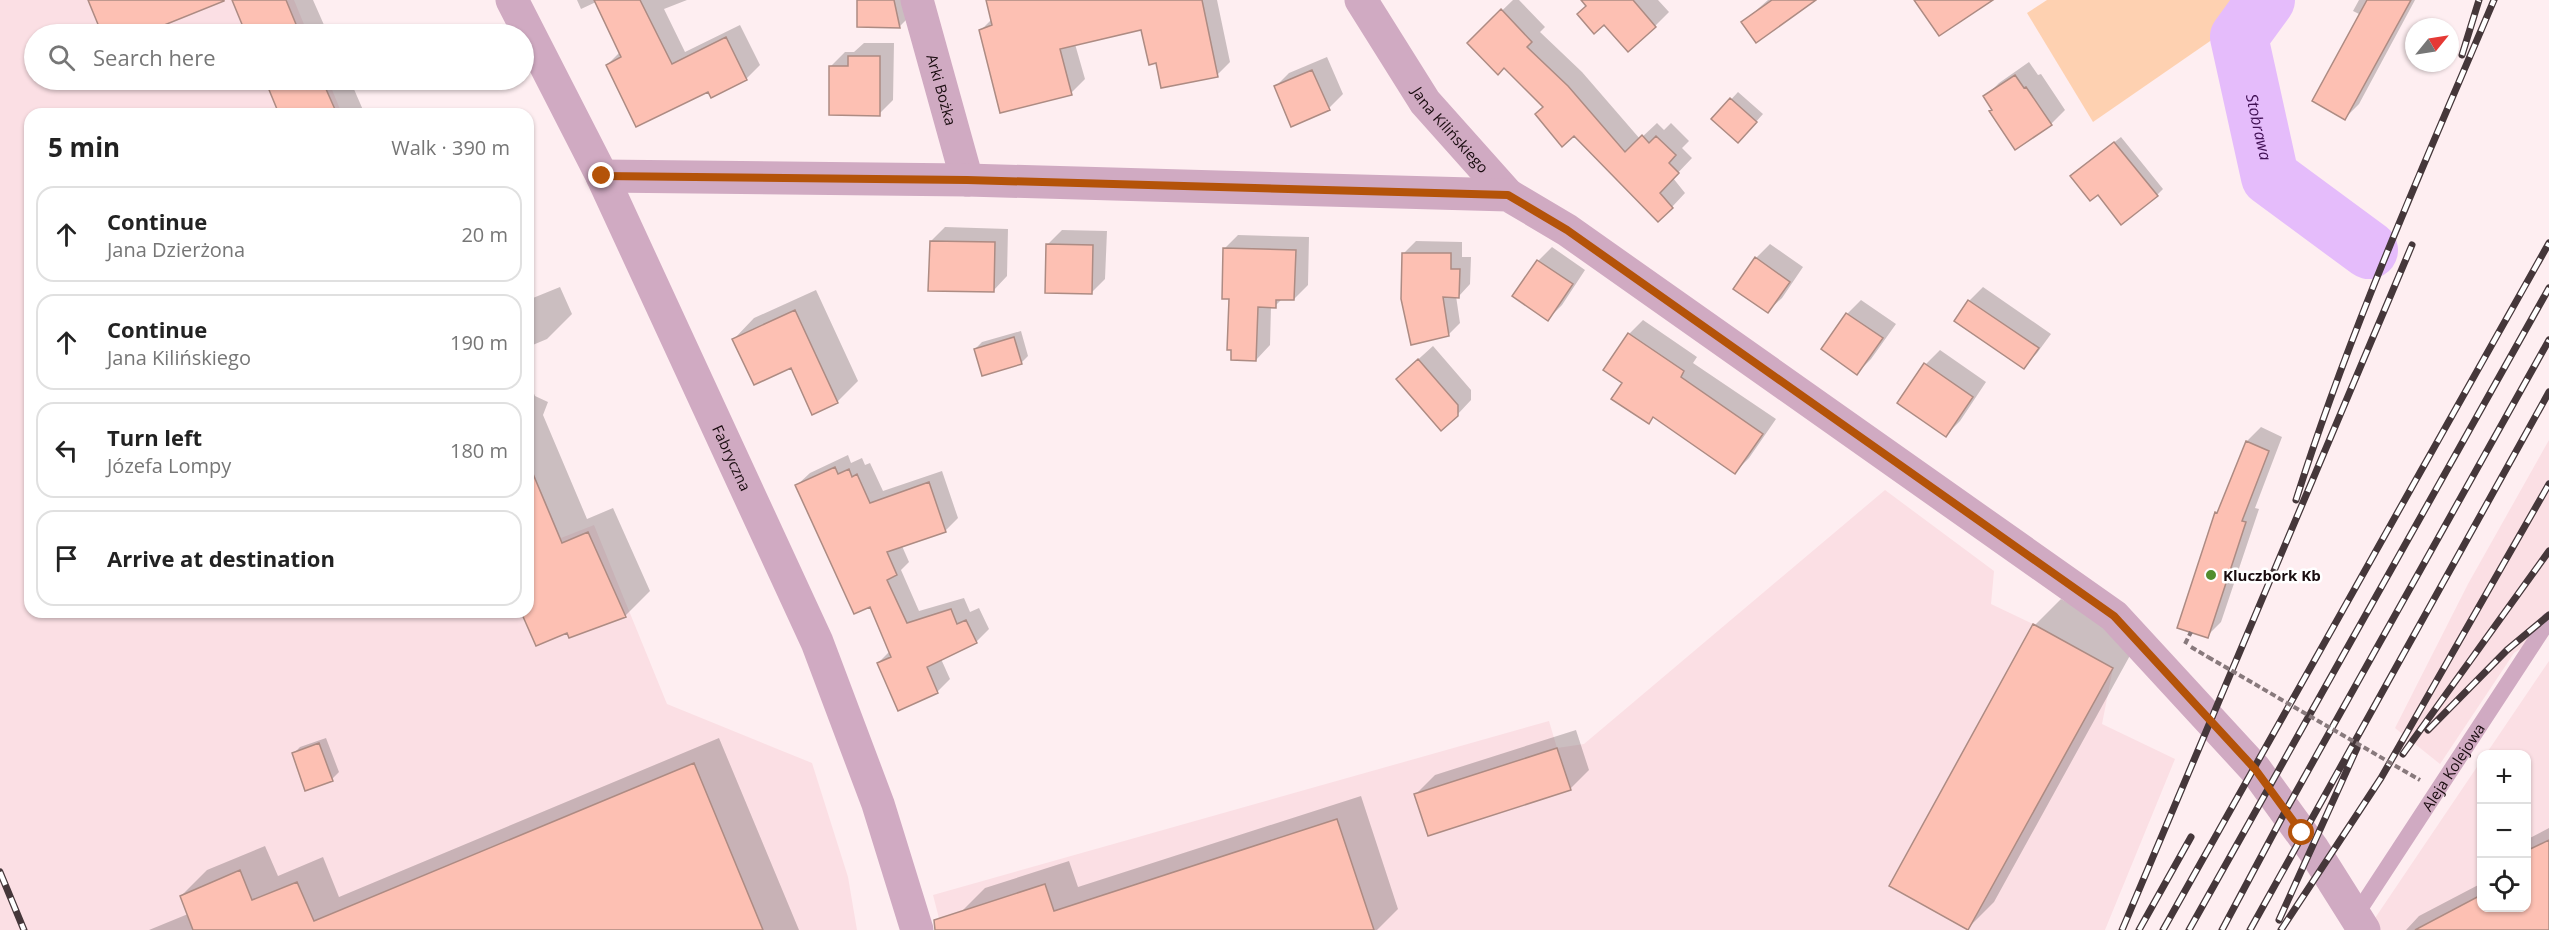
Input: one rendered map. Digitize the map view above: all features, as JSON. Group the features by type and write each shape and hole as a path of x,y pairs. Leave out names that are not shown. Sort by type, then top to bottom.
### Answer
{"street":[{"name":"Fabryczna","path":"512,0 524,24"},
{"name":"Arki Bożka","path":"917,0 967,180"},
{"name":"Jana Kilińskiego","path":"1361,0 1425,102 1508,195 1567,230 2114,616 2247,760 2308,841 2360,922"},
{"name":"Fabryczna","path":"534,43 602,176 817,642 878,804 917,930"},
{"path":"602,176 967,180 1508,195"}],"lane":[{"name":"Aleja Kolejowa","path":"2360,922 2549,620"}],"path":[{"path":"2185,644 2191,632"},
{"path":"2208,657 2420,780"}],"shaded area":[{"path":"0,0 294,0 304,24 24,24 24,90 332,90 340,108 24,108 24,618 534,618 534,474 561,538 594,525 667,704 812,763 848,877 857,930 0,930"},
{"path":"2047,0 2247,0 2229,28 2093,122 2027,13"},
{"path":"2549,440 2549,630 2514,653 2440,764 2395,728 2468,584"},
{"path":"1885,490 1994,571 1991,604 2033,624 2113,668 2102,724 2175,759 2105,930 942,930 933,895 1549,721 1557,748 1584,744"},
{"path":"2549,661 2549,930 2367,930 2477,767 2477,912 2531,912 2531,750 2489,750"}],"building":[{"path":"88,0 224,0 167,24 98,24"},
{"path":"232,0 286,0 296,24 242,24"},
{"path":"594,0 640,0 672,64 726,37 747,80 711,98 708,92 636,127 606,65 621,57"},
{"path":"857,0 894,0 900,28 857,27"},
{"path":"986,0 1202,0 1218,77 1161,88 1156,63 1149,65 1141,30 1060,49 1072,95 1000,113 979,30 992,25"},
{"path":"1581,0 1633,0 1656,27 1628,52 1604,25 1594,34 1577,14 1586,6"},
{"path":"1772,0 1816,0 1756,43 1741,22"},
{"path":"1914,0 1993,0 1939,36"},
{"path":"2367,0 2411,0 2345,120 2312,101"},
{"path":"1501,9 1532,42 1527,47 1568,86 1625,152 1642,135 1649,143 1656,136 1676,155 1669,163 1679,173 1660,193 1673,208 1658,222 1574,136 1562,147 1535,114 1543,107 1504,68 1498,75 1467,43"},
{"path":"848,56 880,56 880,116 829,115 829,66 848,66"},
{"path":"1312,70 1330,110 1291,127 1274,86"},
{"path":"2015,75 2052,125 2015,150 1989,111 1992,110 1983,96"},
{"path":"269,90 326,90 334,108 277,108"},
{"path":"1730,98 1757,122 1738,143 1711,119"},
{"path":"2114,142 2158,196 2121,225 2098,195 2090,201 2070,176"},
{"path":"930,241 995,242 994,292 928,291"},
{"path":"1046,244 1093,245 1092,294 1045,293"},
{"path":"1223,248 1296,250 1294,300 1276,300 1276,308 1258,307 1256,361 1231,360 1231,350 1227,350 1229,299 1222,299"},
{"path":"1402,253 1451,253 1451,269 1460,269 1459,298 1443,297 1449,336 1411,345 1401,299"},
{"path":"1755,257 1790,282 1768,313 1733,289"},
{"path":"1537,260 1573,284 1548,321 1512,296"},
{"path":"1968,300 2039,348 2024,369 1954,321"},
{"path":"795,310 838,403 812,415 791,368 754,385 732,339"},
{"path":"1846,313 1883,338 1857,375 1821,349"},
{"path":"1628,333 1684,371 1681,377 1763,434 1735,474 1653,417 1649,424 1611,399 1622,383 1603,370"},
{"path":"1014,337 1022,364 982,376 974,349"},
{"path":"1418,359 1458,405 1458,416 1441,431 1396,379"},
{"path":"1924,363 1973,397 1946,437 1897,403"},
{"name":"Kluczbork Kb","path":"2246,441 2269,451 2242,521 2246,522 2208,638 2177,628 2215,512 2217,513"},
{"path":"835,467 838,474 849,469 852,477 857,474 870,503 929,482 946,532 887,552 897,575 887,580 907,623 951,609 957,624 966,620 977,643 927,667 938,693 898,711 877,663 891,657 870,607 854,614 795,485"},
{"path":"534,476 562,543 588,532 626,617 569,638 567,633 536,646 524,618 534,618"},
{"path":"2033,624 2113,668 1968,930 1889,886"},
{"path":"319,743 333,781 305,791 292,753"},
{"path":"1557,748 1571,790 1428,836 1414,794"},
{"path":"694,763 763,930 193,930 180,896 240,870 252,900 297,882 314,921"},
{"path":"1337,819 1374,930 935,930 934,920 1045,884 1054,911"},
{"path":"2549,840 2549,930 2415,930 2477,897 2477,912 2531,912 2531,849"}],"waterway":[{"name":"Stobrawa","path":"2266,0 2239,37 2270,177 2369,250"}],"railway":[{"path":"2462,55 2479,0"},
{"path":"2296,500 2364,310 2494,0"},
{"path":"2163,930 2549,243"},
{"path":"2122,930 2412,245"},
{"path":"2189,930 2549,288"},
{"path":"2222,930 2286,810 2549,340"},
{"path":"2250,930 2549,392"},
{"path":"2281,930 2381,778 2549,484"},
{"path":"2403,754 2549,551"},
{"path":"2428,730 2507,650 2549,615"},
{"path":"2279,920 2357,748"},
{"path":"2139,930 2191,837"},
{"path":"0,872 24,930"}],"place":[{"name":"Kluczbork Kb","path":"2211,575"}],"route":[{"path":"602,176 967,180 1508,195 1567,230 2114,616 2255,769 2302,833"}]}
